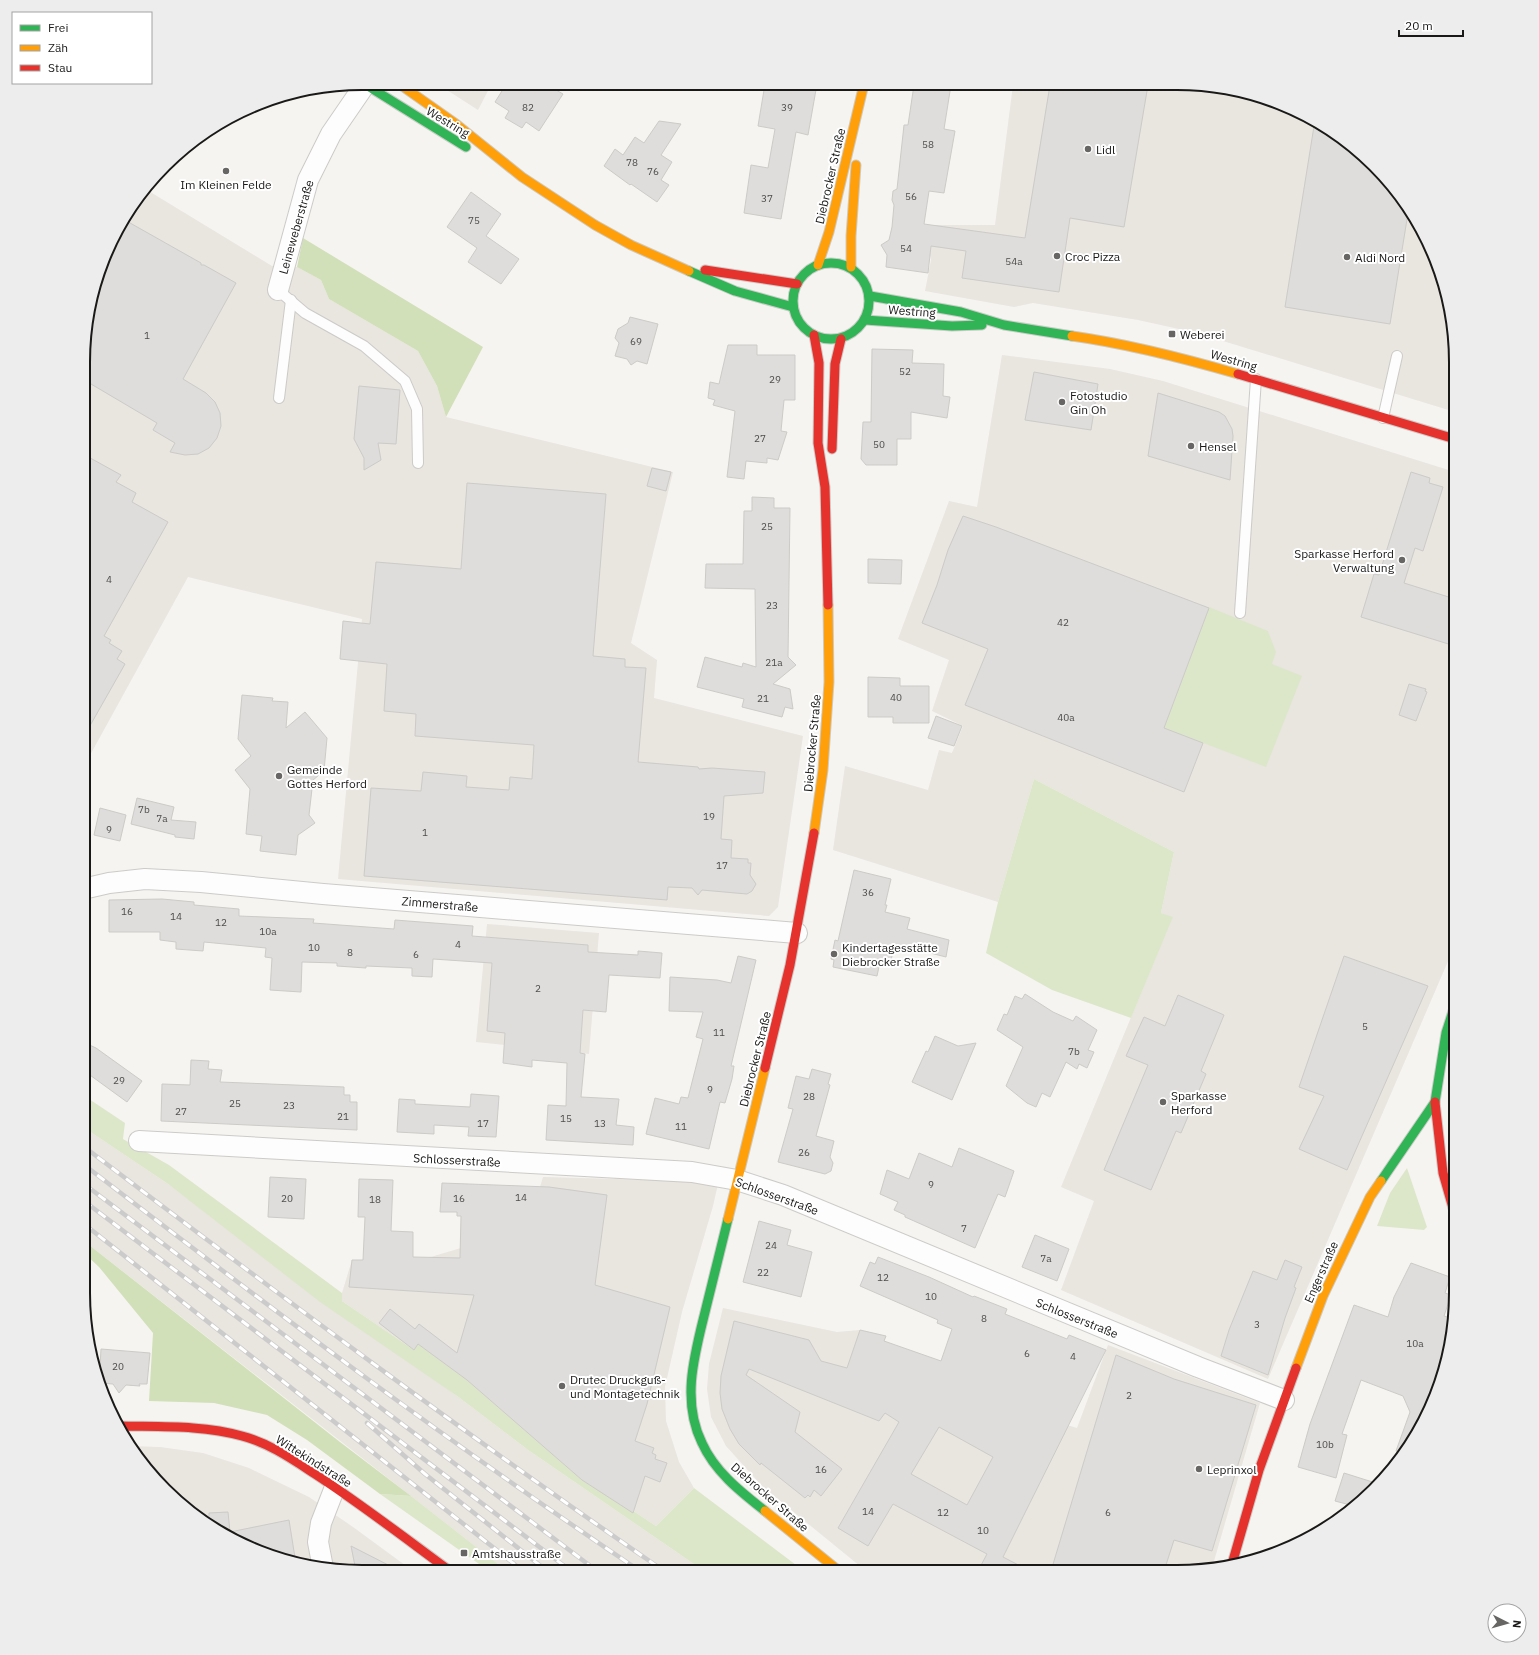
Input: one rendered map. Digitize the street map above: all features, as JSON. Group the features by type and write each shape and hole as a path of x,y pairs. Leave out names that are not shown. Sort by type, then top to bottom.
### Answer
{"street":[{"name":"Leineweberstraße","path":"284,295 308,180 331,134 360,90"},
{"name":"Westring","path":"376,90 454,140 522,177 595,225 631,245 735,291 793,307"},
{"name":"Westring","path":"408,90 456,124 522,177"},
{"name":"Diebrocker Straße","path":"818,265 829,232 863,90"},
{"name":"Diebrocker Straße","path":"851,268 851,236 863,90"},
{"path":"835,263 851,268 860,275 867,285 870,296 869,309 865,320 859,328 841,339 827,340 814,336 802,326 793,307 793,296 797,284 807,272 818,265 835,263"},
{"name":"Westring","path":"676,266 759,277 797,284"},
{"name":"Westring","path":"870,296 961,312 1004,325 1114,342 1168,354 1449,438"},
{"name":"Westring","path":"865,320 952,326 1004,325"},
{"name":"Diebrocker Straße","path":"814,336 819,363 818,443 825,487 829,682 826,736 811,857 797,933 776,1029 692,1364 690,1387 691,1409 696,1428 702,1444 721,1472 751,1500 832,1565"},
{"name":"Diebrocker Straße","path":"825,487 833,444 835,364 841,339"},
{"name":"Zimmerstraße","path":"90,887 145,879 201,882 323,894 797,933"},
{"name":"Engerstraße","path":"1233,1559 1259,1470 1323,1296 1370,1197 1435,1102 1439,1069 1449,1023"},
{"path":"1435,1102 1437,1144 1444,1180 1449,1196"},
{"name":"Schlosserstraße","path":"139,1141 692,1172 737,1180 783,1195 1198,1367 1284,1400"},
{"name":"Wittekindstraße","path":"125,1426 183,1428 242,1436 260,1442 287,1456 335,1486 442,1565"},
{"path":"322,1562 318,1542 321,1523 335,1486"}],"lane":[{"path":"279,398 284,295"},
{"path":"284,295 304,312 364,346 405,381 417,409 418,463"},
{"path":"1383,418 1397,356"},
{"path":"1240,613 1256,379"}],"shaded area":[{"path":"447,90 488,90 478,110"},
{"path":"1012,90 1177,90 1213,92 1265,104 1313,126 1343,146 1382,183 1393,196 1413,226 1435,274 1444,309 1447,326 1449,362 1449,410 1197,333 1138,320 1033,303 1014,307 925,291 931,260 928,246 929,225 995,225"},
{"path":"150,192 272,266 297,267 321,280 329,299 418,351 437,386 446,417 673,472 631,643 657,660 654,698 803,736 778,907 769,916 338,879 362,619 188,577 90,755 90,362 92,326 104,274 126,226"},
{"path":"1002,355 1110,369 1163,381 1449,470 1449,959 1268,1379 1061,1290 1094,1201 1061,1187 1172,918 1161,913 1174,852 1034,779 998,902 833,850 845,766 928,790 939,750 952,753 963,726 932,711 949,660 898,639 949,501 977,507"},
{"path":"487,924 599,933 589,1054 476,1042"},
{"path":"90,1132 168,1184 457,1396 528,1450 695,1565 499,1565 90,1246"},
{"path":"543,1177 691,1181 718,1184 682,1312 665,1387 666,1421 679,1462 694,1488 656,1526 582,1480 467,1380 418,1344 414,1350 342,1301 342,1293 352,1260 411,1263 484,1241 540,1187"},
{"path":"723,1308 837,1332 860,1330 886,1336 884,1341 1019,1411 1077,1428 1108,1345 1260,1403 1213,1563 1177,1565 859,1565 763,1487 726,1446 711,1417 707,1389 709,1364"},
{"path":"138,1446 160,1447 203,1453 249,1468 309,1497 405,1565 326,1563 274,1551 242,1537 226,1529 196,1509 183,1498 157,1472"}],"green space":[{"path":"303,238 483,347 446,417 437,386 418,351 329,299 321,280 297,267"},
{"path":"1209,607 1268,631 1276,652 1272,664 1302,676 1266,767 1164,728"},
{"path":"1034,779 1174,852 1161,913 1173,917 1131,1018 1052,990 986,953 998,902"},
{"path":"90,1100 125,1123 123,1139 169,1165 342,1293 342,1301 414,1350 418,1344 467,1380 582,1480 656,1526 694,1488 796,1565 695,1565 528,1450 457,1396 320,1302 168,1184 90,1132"},
{"path":"1407,1168 1427,1227 1424,1230 1377,1226 1390,1193"},
{"path":"90,1246 411,1496 380,1494 307,1440 267,1415 214,1403 149,1401 153,1333 99,1267 90,1259"},
{"path":"380,1494 411,1496 499,1565 481,1565"}],"building":[{"path":"503,90 556,90 563,94 539,131 526,122 522,128 505,118 509,111 495,102"},
{"path":"764,90 816,90 808,135 796,132 781,219 744,213 751,165 768,168 775,129 758,126"},
{"path":"913,90 950,90 944,129 955,131 944,193 929,191 924,224 1025,238 1049,90 1147,90 1124,227 1070,218 1059,292 962,278 966,251 931,246 928,273 886,267 887,255 881,245 889,240 892,227 894,205 892,200 893,191 897,189 904,125 908,125"},
{"path":"659,121 681,124 661,155 672,162 661,180 669,185 657,202 604,166 615,149 623,155 635,137 644,143"},
{"name":"Aldi Nord","path":"1314,127 1343,146 1356,157 1382,183 1407,217 1390,324 1285,307"},
{"path":"471,192 501,214 486,236 519,259 501,284 468,262 477,248 447,227"},
{"path":"129,222 201,263 201,265 204,265 236,283 183,379 206,393 215,402 220,413 221,426 217,438 209,448 198,454 185,455 170,452 175,443 153,430 157,423 91,384 90,362 92,326 99,291 104,274"},
{"path":"630,317 658,324 647,364 637,361 631,365 627,359 615,356 619,343 615,338 618,329 628,323"},
{"path":"728,345 757,345 757,355 795,355 795,400 784,400 781,431 787,432 778,460 767,458 767,463 746,461 744,479 727,477 735,411 713,405 715,400 708,398 710,382 719,384"},
{"path":"872,349 913,350 912,363 944,364 943,396 950,397 947,418 911,412 911,439 897,439 897,465 866,465 861,459 863,422 871,422"},
{"name":"Fotostudio Gin Oh","path":"1034,372 1098,384 1091,430 1025,420"},
{"path":"359,386 400,390 396,444 378,443 381,460 364,470 364,458 354,439"},
{"name":"Hensel","path":"1158,393 1219,412 1225,416 1232,429 1233,436 1230,480 1148,456"},
{"path":"90,458 121,475 116,482 136,493 132,502 168,522 104,636 111,640 109,643 122,651 117,659 125,664 90,726"},
{"path":"652,468 671,472 666,491 647,486"},
{"name":"Sparkasse Herford Verwaltung","path":"1411,472 1430,478 1429,483 1443,487 1423,551 1415,548 1404,583 1449,597 1449,644 1361,617 1374,574 1379,575"},
{"path":"467,483 606,494 593,656 625,659 625,667 646,668 638,762 698,767 699,769 712,768 765,772 763,793 724,796 721,839 732,840 731,858 748,859 748,863 751,863 750,875 756,884 752,891 747,894 702,890 698,895 692,888 668,887 667,900 364,876 371,788 421,791 423,772 467,776 466,787 509,790 510,777 532,779 534,745 415,736 416,714 384,711 387,664 340,659 343,621 370,624 376,562 461,569"},
{"path":"752,497 774,498 774,508 790,508 788,657 796,665 773,684 790,689 793,709 785,707 782,717 742,707 744,699 697,687 705,657 742,667 743,663 756,667 755,589 705,588 706,564 743,564 744,511 752,511"},
{"path":"963,516 996,527 1209,608 1164,728 1203,743 1184,792 965,705 988,649 922,623 937,585 948,550"},
{"path":"868,559 902,560 901,584 868,583"},
{"path":"868,677 900,678 900,686 929,686 929,723 893,723 893,717 868,717"},
{"path":"1409,684 1426,689 1425,691 1427,692 1416,721 1399,715"},
{"name":"Gemeinde Gottes Herford","path":"242,695 273,698 272,701 288,702 286,728 305,712 327,738 324,771 313,780 309,815 315,823 298,835 296,855 260,851 262,836 246,834 250,789 235,770 251,756 238,739"},
{"path":"936,716 962,726 954,746 928,738"},
{"path":"137,798 174,807 171,820 196,822 194,839 175,837 175,835 131,824"},
{"path":"100,808 126,815 120,841 94,835"},
{"path":"854,870 891,879 885,905 887,905 885,912 910,918 907,929 949,940 946,957 895,944 890,964 880,962 877,976 833,967 834,960 831,959 835,940 838,941"},
{"path":"162,899 194,902 194,905 239,909 239,916 314,919 313,923 394,929 395,920 473,926 472,936 588,945 588,952 638,955 638,951 662,953 660,978 609,975 606,1012 583,1010 580,1053 585,1054 581,1097 619,1099 616,1125 634,1127 633,1145 546,1140 548,1105 566,1106 567,1063 532,1060 532,1067 503,1063 505,1033 487,1031 492,963 433,959 432,977 412,976 412,968 366,966 366,968 337,966 337,963 302,962 301,992 270,990 272,958 265,957 266,948 204,942 203,951 176,949 176,942 160,940 160,932 109,932 109,900"},
{"path":"738,956 756,960 731,1066 734,1066 732,1079 725,1103 720,1102 709,1149 646,1134 655,1098 679,1104 681,1097 688,1098 703,1039 696,1037 703,1012 669,1011 670,977 717,980 731,983"},
{"path":"1344,956 1428,986 1347,1170 1299,1149 1324,1096 1299,1087"},
{"path":"1025,994 1053,1012 1073,1021 1076,1016 1097,1030 1088,1050 1094,1052 1087,1068 1079,1064 1077,1069 1066,1062 1050,1097 1042,1093 1036,1107 1027,1103 1006,1086 1023,1047 997,1030 1004,1014 1007,1015 1015,996 1022,999"},
{"name":"Sparkasse Herford","path":"1178,995 1224,1015 1201,1071 1206,1074 1181,1133 1176,1131 1151,1190 1104,1170 1148,1065 1126,1056 1144,1017 1165,1026"},
{"path":"935,1036 958,1046 976,1043 952,1100 912,1082 926,1051 928,1052"},
{"path":"90,1045 142,1081 127,1102 90,1075"},
{"path":"191,1060 209,1061 208,1069 222,1070 220,1082 344,1087 344,1095 350,1095 350,1102 357,1102 357,1130 161,1121 162,1084 190,1085"},
{"path":"812,1069 831,1074 828,1084 830,1085 816,1136 834,1141 830,1157 833,1163 831,1171 825,1174 778,1162 793,1109 788,1108 796,1076 809,1079"},
{"path":"471,1094 499,1096 496,1137 468,1136 469,1127 434,1125 434,1134 397,1132 399,1099 415,1100 415,1104 470,1107"},
{"path":"959,1148 1014,1171 1005,1197 998,1194 975,1248 905,1217 905,1215 894,1210 898,1202 880,1194 887,1170 909,1179 919,1153 952,1167"},
{"path":"270,1177 306,1179 304,1219 268,1217"},
{"name":"Drutec Druckguß- und Montagetechnik","path":"359,1179 393,1180 391,1231 413,1232 413,1257 460,1258 461,1216 457,1216 457,1212 440,1212 442,1183 549,1187 607,1195 595,1285 670,1307 647,1404 635,1441 654,1448 652,1453 656,1455 655,1459 667,1463 660,1482 645,1476 633,1513 582,1480 467,1380 418,1344 414,1350 379,1323 390,1309 415,1329 419,1324 457,1353 474,1295 349,1287 352,1260 363,1260 365,1217 358,1217"},
{"path":"759,1221 791,1230 787,1245 812,1252 801,1297 743,1282"},
{"path":"1035,1235 1069,1249 1057,1281 1022,1267"},
{"path":"878,1257 929,1277 973,1297 974,1296 1007,1309 1005,1314 1067,1339 1069,1335 1106,1350 1003,1557 1018,1565 981,1565 987,1554 893,1504 868,1546 838,1528 899,1422 885,1413 879,1421 749,1369 746,1375 800,1412 795,1432 842,1469 821,1496 814,1490 810,1497 808,1495 805,1498 761,1463 760,1465 739,1444 730,1429 722,1409 720,1393 721,1376 734,1321 809,1340 821,1361 847,1368 860,1330 886,1336 884,1341 941,1361 952,1329 937,1323 938,1320 860,1286 870,1262 875,1264","holes":["939,1427 993,1457 967,1505 911,1474"]},
{"path":"1285,1260 1302,1267 1294,1287 1296,1288 1285,1318 1268,1375 1221,1356 1229,1330 1253,1271 1277,1280"},
{"path":"1411,1263 1449,1277 1445,1293 1449,1294 1448,1303 1444,1316 1448,1317 1447,1329 1440,1364 1435,1381 1413,1429 1398,1452 1396,1451 1410,1412 1403,1396 1361,1380 1342,1434 1347,1435 1336,1478 1298,1467 1310,1424 1354,1305 1388,1317 1394,1297"},
{"path":"101,1349 150,1353 147,1384 139,1384 140,1386 126,1385 119,1393 113,1384 105,1383 100,1367"},
{"path":"1116,1355 1174,1379 1256,1405 1212,1551 1174,1540 1166,1565 1053,1565"},
{"path":"1344,1473 1372,1482 1348,1505 1335,1501"},
{"path":"228,1512 230,1531 209,1518 209,1513"},
{"path":"289,1520 295,1557 274,1551 231,1532"},
{"path":"351,1546 388,1565 362,1565 355,1565"}],"railway":[{"path":"90,1151 371,1362 517,1468 655,1565"},
{"path":"90,1169 358,1372 498,1473 631,1565"},
{"path":"90,1189 589,1565"},
{"path":"90,1206 563,1565"},
{"path":"90,1229 515,1565"},
{"path":"367,1423 425,1474 539,1565"}],"traffic: fast":[{"path":"374,90 466,147"},
{"path":"824,263 838,263 852,269 863,280 869,294 869,301 869,308 866,316 858,328 852,333 838,339 824,339 810,333 799,322 793,308 793,294 799,280 810,269 824,263"},
{"path":"689,271 735,291 793,307"},
{"path":"870,296 961,312 1004,325 1072,336"},
{"path":"865,320 952,326 982,325"},
{"path":"1381,1181 1435,1102 1446,1033 1449,1024"},
{"path":"728,1219 698,1339 692,1374 692,1409 695,1426 707,1453 714,1463 729,1481 765,1511"}],"traffic: slow":[{"path":"408,90 456,124 522,177 595,225 631,245 689,271"},
{"path":"818,265 829,232 863,90"},
{"path":"851,267 851,236 856,165"},
{"path":"1072,336 1156,352 1238,374"},
{"path":"814,833 823,770 829,682 828,605"},
{"path":"728,1219 765,1068"},
{"path":"1296,1368 1323,1296 1370,1197 1381,1181"},
{"path":"765,1511 832,1565"}],"traffic: jam":[{"path":"705,270 797,284"},
{"path":"814,335 819,363 818,443 825,487 828,605"},
{"path":"832,449 835,364 841,339"},
{"path":"1238,374 1449,437"},
{"path":"765,1068 790,965 814,833"},
{"path":"1435,1102 1443,1173 1449,1194"},
{"path":"1233,1559 1259,1470 1296,1368"},
{"path":"125,1426 197,1428 227,1432 262,1443 289,1457 332,1485 442,1565"}],"place":[{"name":"Lidl","path":"1088,149"},
{"name":"Im Kleinen Felde","path":"226,171"},
{"name":"Croc Pizza","path":"1057,256"},
{"name":"Aldi Nord","path":"1347,257"},
{"name":"Weberei","path":"1172,334"},
{"name":"Fotostudio Gin Oh","path":"1062,402"},
{"name":"Hensel","path":"1191,446"},
{"name":"Sparkasse Herford Verwaltung","path":"1402,560"},
{"name":"Gemeinde Gottes Herford","path":"279,776"},
{"name":"Kindertagesstätte Diebrocker Straße","path":"834,954"},
{"name":"Sparkasse Herford","path":"1163,1102"},
{"name":"Drutec Druckguß- und Montagetechnik","path":"562,1386"},
{"name":"Leprinxol","path":"1199,1469"},
{"name":"Amtshausstraße","path":"464,1553"}]}
